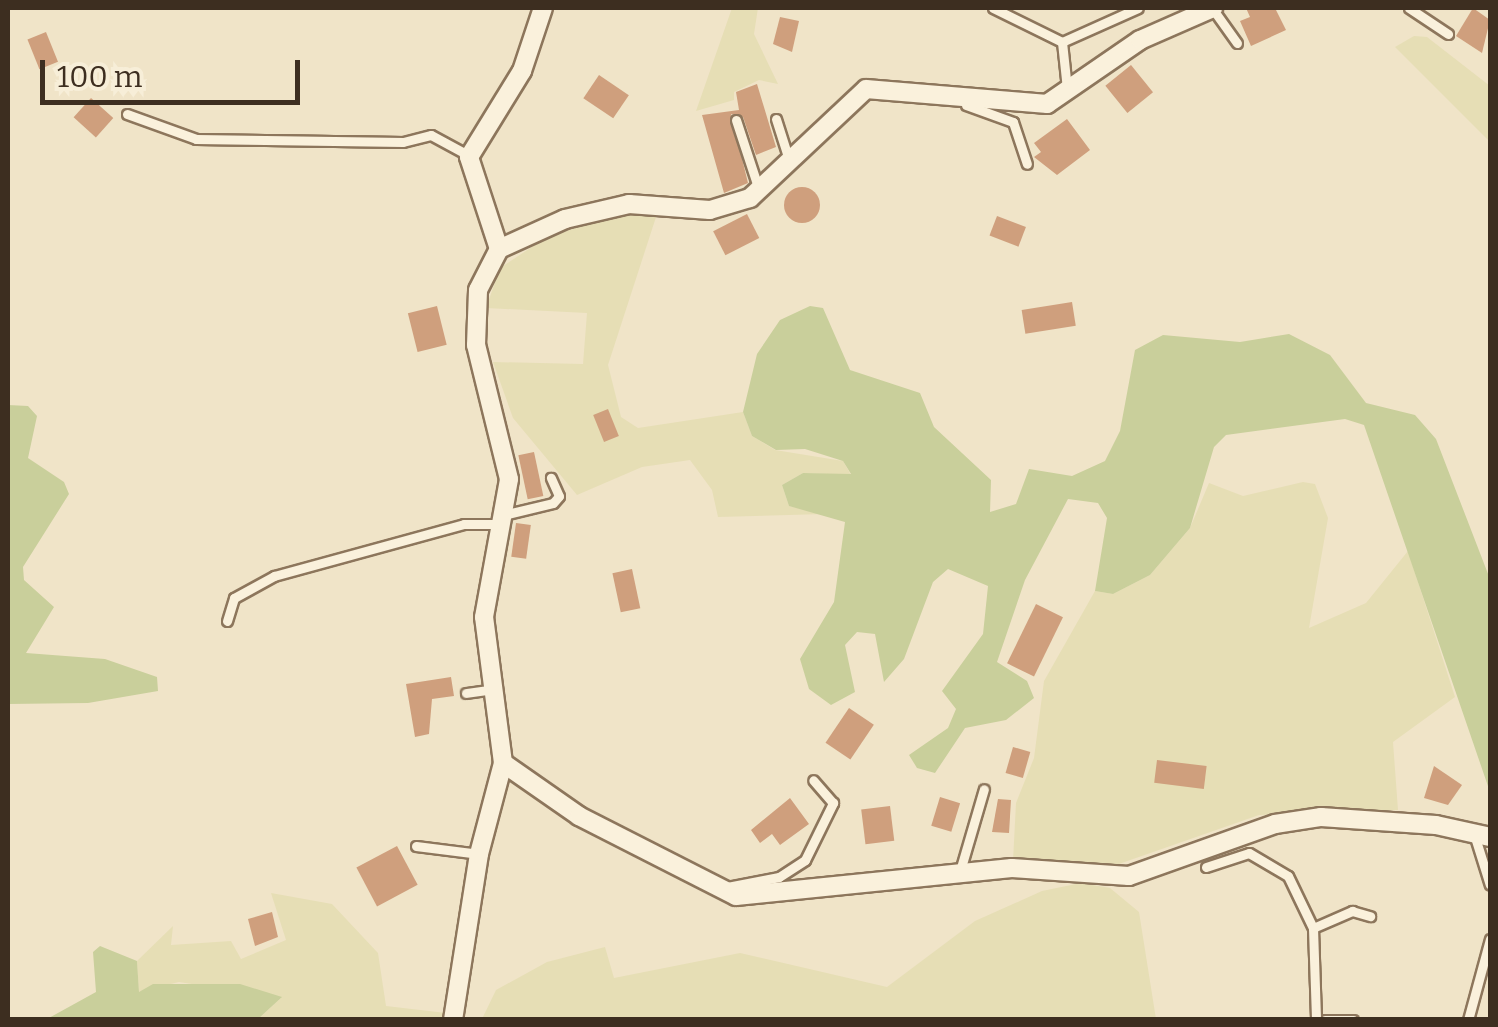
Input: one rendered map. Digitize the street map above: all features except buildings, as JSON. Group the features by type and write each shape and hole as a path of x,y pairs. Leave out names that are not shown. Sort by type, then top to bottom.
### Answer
{"street":[{"path":"500,249 469,157 522,71 543,8"},
{"path":"453,1020 479,854 503,764 484,616 501,519 506,463 476,345 478,290 500,249 565,218 629,204 710,210 758,192 853,95 878,86 1022,107 1067,92 1140,40 1212,8"},
{"path":"503,764 579,816 714,890 772,897 1012,868 1129,876 1275,824 1321,818 1482,836"}],"lane":[{"path":"993,8 1062,42"},
{"path":"1062,42 1138,8"},
{"path":"1212,8 1237,43"},
{"path":"1409,8 1448,34"},
{"path":"1062,42 1067,92"},
{"path":"931,92 1004,115 1028,164"},
{"path":"128,114 196,139 403,142 430,135 452,140 469,157"},
{"path":"776,119 790,163"},
{"path":"736,120 758,192"},
{"path":"226,621 234,598 274,576 553,504 559,496 551,478"},
{"path":"466,693 493,689"},
{"path":"714,890 779,877 805,860 833,803 813,780"},
{"path":"959,874 984,789"},
{"path":"1482,836 1490,885"},
{"path":"416,846 479,854"},
{"path":"1206,867 1239,854 1266,860 1288,876 1314,928 1316,1020"},
{"path":"1314,928 1352,911 1370,916"},
{"path":"1468,1020 1490,939"},
{"path":"1325,1020 1353,1020"}],"shaded area":[{"path":"732,8 758,8 754,34 778,84 759,80 734,92 734,100 696,111"},
{"path":"1414,36 1427,37 1490,86 1490,142 1395,47"},
{"path":"623,213 657,214 608,365 621,417 638,428 743,412 752,436 775,450 843,461 851,475 803,473 782,485 789,506 824,514 718,517 712,490 690,460 642,467 577,495 513,418 493,362 583,364 587,313 486,308 500,268 547,237"},
{"path":"1303,482 1315,484 1328,518 1309,628 1366,603 1408,551 1455,697 1393,742 1398,810 1259,815 1116,865 1013,861 1016,803 1034,758 1044,681 1095,591 1113,594 1150,575 1190,528 1209,483 1243,496"},
{"path":"1081,883 1110,888 1139,912 1156,1019 482,1019 496,990 547,962 605,947 614,978 740,953 887,987 975,921 1042,891"},
{"path":"271,893 332,904 378,953 386,1006 446,1013 446,1019 258,1019 281,998 179,982 139,992 137,961 173,926 171,945 231,941 241,959 286,940"}],"green space":[{"path":"810,306 823,308 850,370 920,393 934,427 991,480 990,512 1016,504 1029,469 1072,476 1105,461 1120,431 1135,350 1163,335 1240,342 1289,334 1330,355 1366,403 1415,415 1436,439 1490,579 1490,792 1364,425 1345,419 1226,435 1214,447 1190,528 1150,575 1113,594 1095,591 1107,518 1098,503 1068,499 1025,580 997,662 1027,681 1034,698 1006,720 965,728 935,773 917,768 909,755 948,728 956,709 942,691 983,634 988,586 948,569 933,582 904,659 884,682 875,634 857,632 845,645 855,692 831,705 809,689 800,659 834,602 845,522 789,506 782,485 803,473 851,474 843,461 805,449 776,450 752,436 743,412 757,354 780,320"},
{"path":"8,405 28,406 37,416 28,458 64,482 69,494 23,567 24,580 54,607 26,653 105,659 157,677 158,691 88,703 8,704"},
{"path":"100,946 137,961 139,992 153,984 240,984 282,997 258,1019 47,1019 96,992 93,952"}]}
